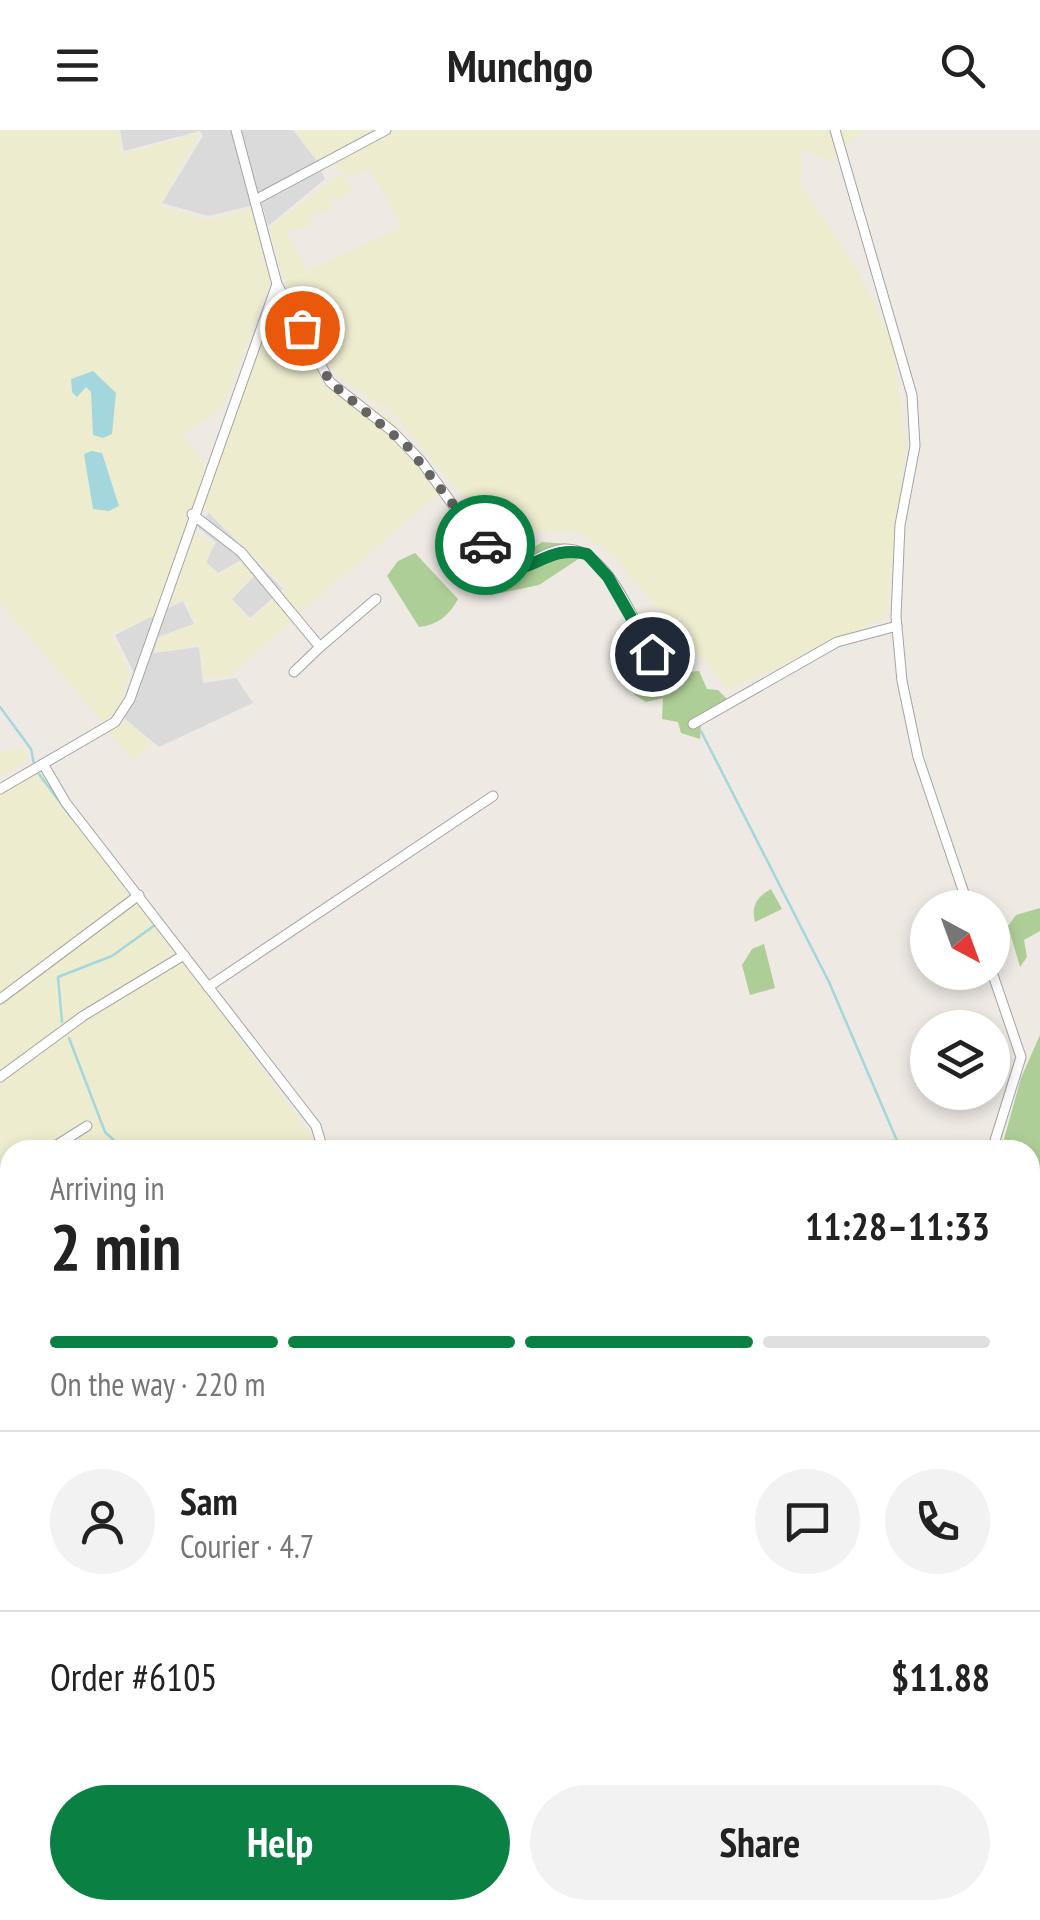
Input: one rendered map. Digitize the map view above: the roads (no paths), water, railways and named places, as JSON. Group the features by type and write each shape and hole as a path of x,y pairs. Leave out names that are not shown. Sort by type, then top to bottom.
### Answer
{"street":[{"path":"236,130 277,284 330,382 392,431 422,462 505,572 518,570 557,550 587,554 608,577 652,654"},
{"path":"255,200 386,130"},
{"path":"834,130 912,396 914,446 900,525 897,626 918,757 963,890"},
{"path":"0,789 125,712 192,514 277,284"},
{"path":"192,514 241,552 320,647"},
{"path":"294,672 376,599"},
{"path":"693,724 837,642 897,626"},
{"path":"43,764 66,803 316,1126 321,1140"},
{"path":"208,987 493,796"},
{"path":"0,999 139,896"},
{"path":"0,1077 83,1016 184,955"},
{"path":"995,1140 1021,1057 998,990"},
{"path":"64,1140 86,1126"}],"water":[{"path":"93,371 116,393 112,434 103,438 93,435 91,392 86,387 77,397 72,392 71,379"},
{"path":"102,453 119,506 109,511 93,509 84,454"}],"waterway":[{"path":"0,707 31,749 34,764"},
{"path":"701,731 829,982 897,1140"},
{"path":"39,774 71,817"},
{"path":"62,1022 58,977 112,956 155,925"},
{"path":"69,1038 105,1132 113,1140"}]}
